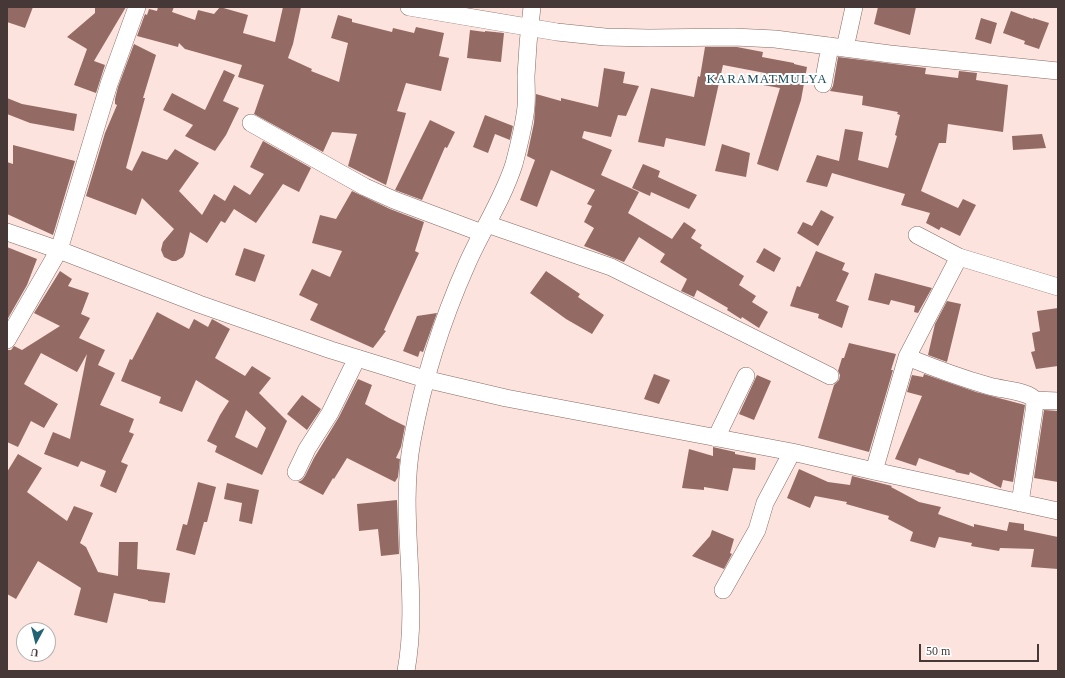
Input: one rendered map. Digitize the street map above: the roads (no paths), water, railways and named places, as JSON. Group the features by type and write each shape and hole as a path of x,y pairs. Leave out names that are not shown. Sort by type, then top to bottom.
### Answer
{"street":[{"path":"7,340 58,250 110,84 137,7"},
{"path":"409,7 557,32 606,37 734,37 775,39 890,54 1058,71"},
{"path":"406,671 410,648 407,484 411,443 425,379 448,310 467,263 506,186 513,164 521,134 526,106 526,74 532,7"},
{"path":"823,84 854,7"},
{"path":"251,123 365,187 394,200 611,267 830,376"},
{"path":"7,232 199,304 331,350 425,379 506,398 792,452 1058,511"},
{"path":"917,235 959,256 1058,287"},
{"path":"874,471 907,357 959,256"},
{"path":"907,357 936,369 990,387 1022,393 1032,397 1034,400 1058,401"},
{"path":"296,472 307,449 330,413 357,358"},
{"path":"716,438 746,376"},
{"path":"1020,503 1034,411 1034,400"},
{"path":"723,590 760,523 765,502 792,452"}],"district":[{"name":"KARAMATMULYA","path":"767,80"}]}
